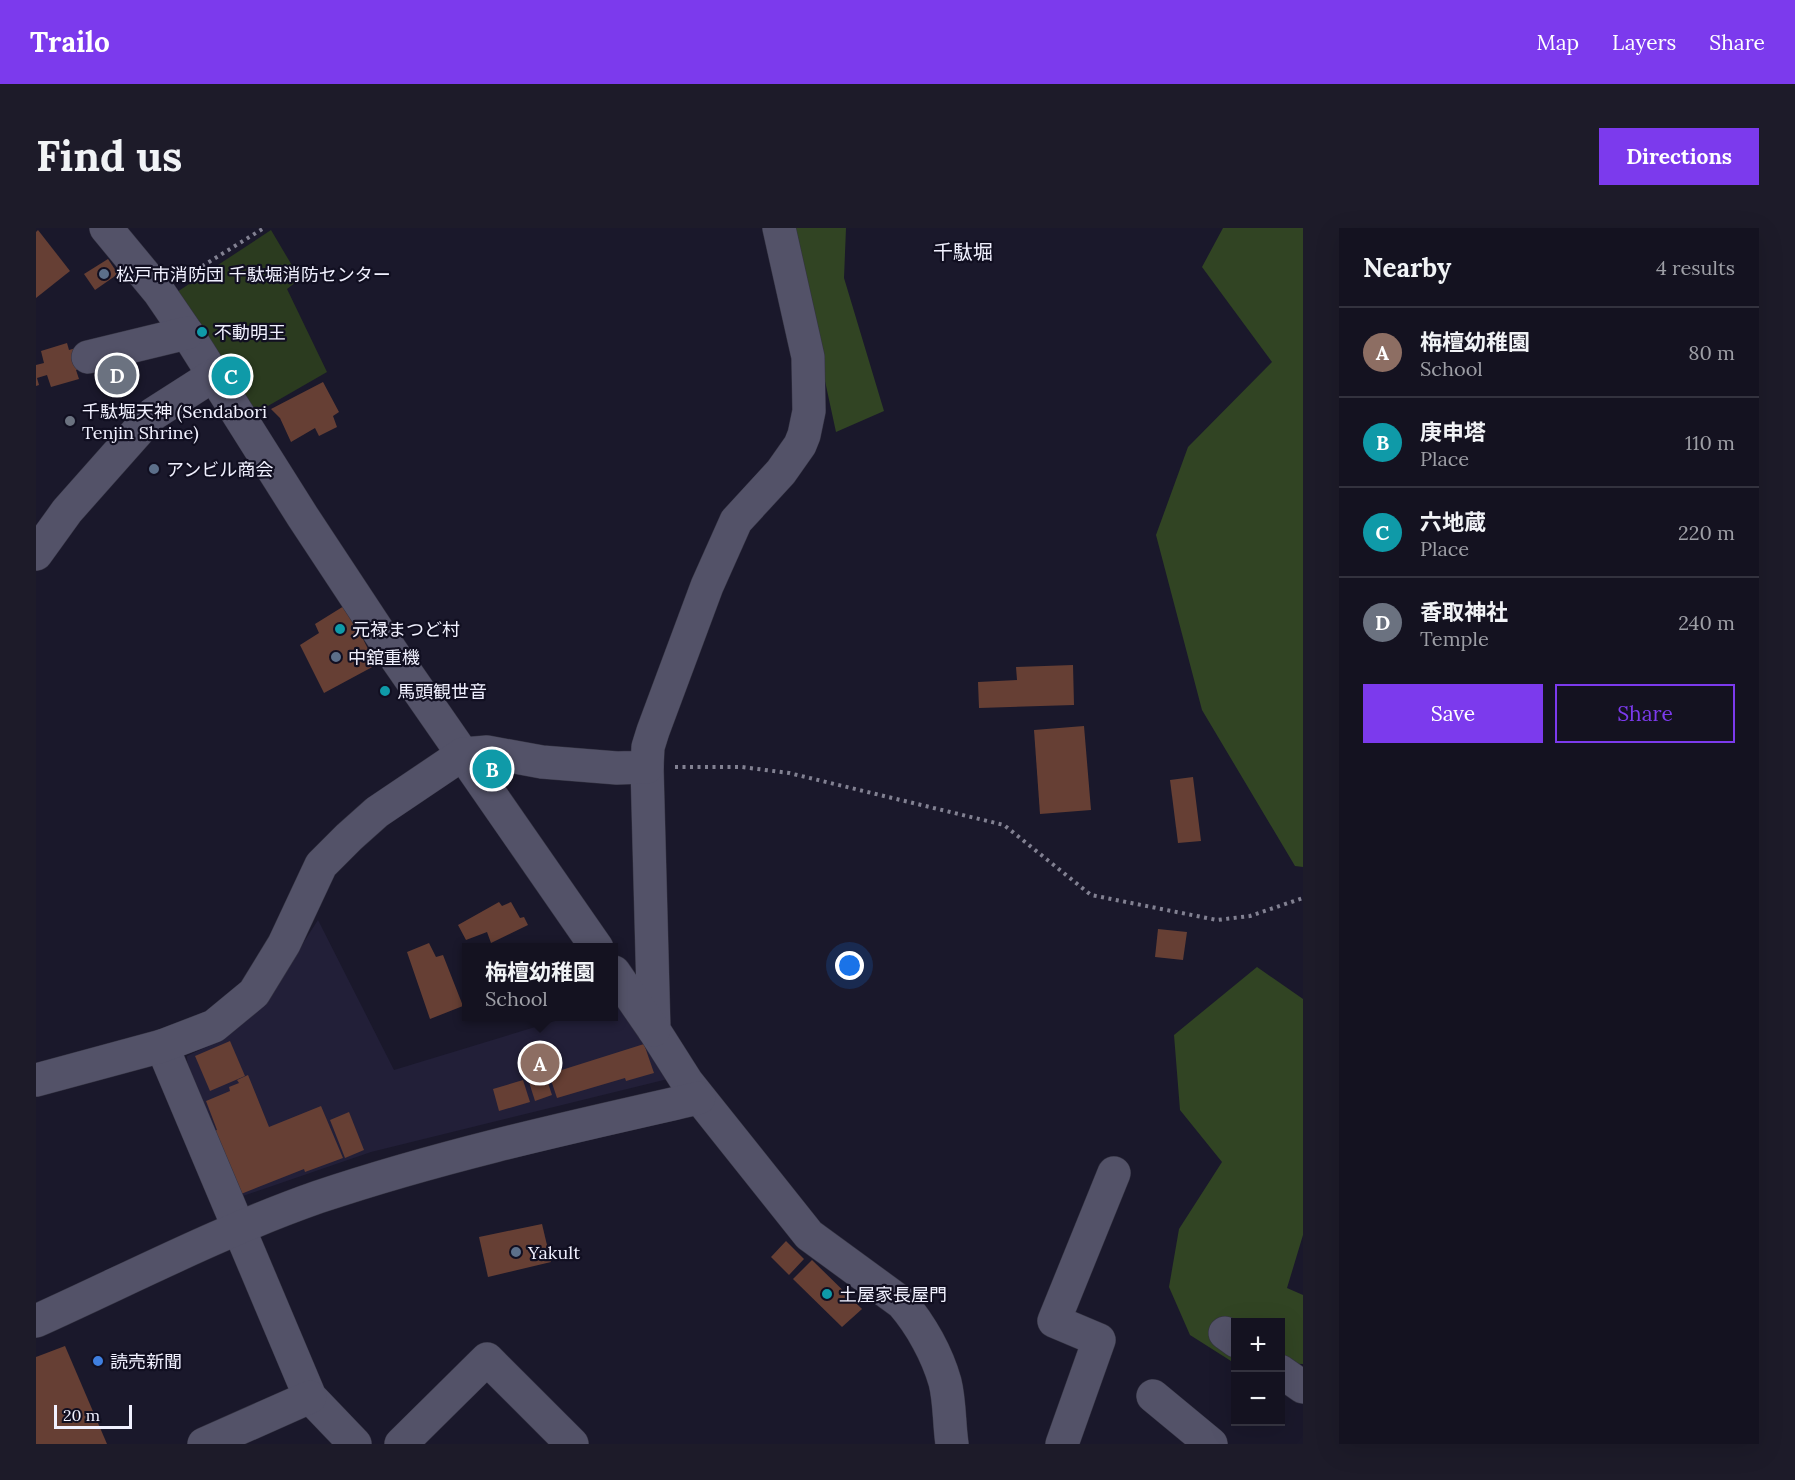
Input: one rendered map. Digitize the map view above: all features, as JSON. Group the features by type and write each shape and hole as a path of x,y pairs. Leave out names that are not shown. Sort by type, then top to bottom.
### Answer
{"street":[{"path":"106,228 159,292 187,333 303,517 390,648 594,943"},
{"path":"654,1030 648,747 707,586 736,521 781,472 800,445 809,411 808,357 779,228"},
{"path":"88,357 187,333"},
{"path":"36,554 68,511 153,414 214,375"},
{"path":"36,1080 162,1046 214,1026 254,993 284,944 321,865 377,812 463,754 487,752 542,762 617,768 647,767"},
{"path":"618,978 699,1098 809,1235 902,1303 912,1315 927,1339 945,1383 952,1444"},
{"path":"162,1046 237,1229 310,1397 356,1444"},
{"path":"36,1321 237,1229 316,1198 506,1141 699,1098"},
{"path":"1062,1444 1098,1340 1054,1320 1114,1173"},
{"path":"401,1444 487,1359 572,1444"},
{"path":"1282,1372 1303,1387"},
{"path":"1153,1396 1211,1444"},
{"path":"204,1444 310,1397"}],"path":[{"path":"159,292 264,228"},
{"path":"647,767 742,767 789,773 1004,825 1091,895 1217,920 1250,916 1303,898"}],"shaded area":[{"path":"318,920 394,1070 555,1021 618,1021 618,1001 620,1000 672,1078 371,1152 237,1198 188,1081 187,1056 215,1043 263,1005"}],"green space":[{"path":"792,228 846,228 844,278 884,411 836,432"},
{"path":"1223,228 1303,228 1303,867 1295,866 1202,710 1156,535 1188,447 1272,362 1202,267"},
{"path":"271,230 300,279 287,289 327,372 254,414 177,292"},
{"path":"1257,967 1303,999 1303,1235 1287,1288 1303,1295 1303,1364 1285,1363 1285,1318 1231,1318 1231,1361 1190,1335 1169,1287 1179,1229 1222,1162 1180,1110 1174,1035"}],"building":[{"path":"38,230 70,271 36,298 36,232"},
{"path":"108,259 118,274 95,290 84,274"},
{"path":"67,343 69,350 76,348 82,368 76,370 79,379 51,387 47,375 37,378 39,385 36,386 36,365 44,363 41,351"},
{"path":"323,382 339,412 333,416 337,427 319,436 315,428 291,442 280,418 271,409"},
{"path":"344,606 350,613 376,665 324,693 300,645 319,633 315,624"},
{"path":"1073,665 1074,705 979,708 978,682 1017,680 1016,667"},
{"path":"1084,726 1091,810 1040,814 1034,730"},
{"path":"1193,777 1201,841 1178,843 1170,780"},
{"path":"499,902 502,906 511,902 520,918 524,917 528,925 491,943 487,932 466,940 458,925"},
{"path":"1158,929 1187,932 1183,960 1155,957"},
{"path":"429,943 436,957 443,955 462,1006 430,1019 407,952"},
{"path":"230,1041 245,1076 210,1091 195,1056"},
{"path":"644,1044 654,1073 626,1081 625,1078 557,1098 549,1074"},
{"path":"545,1074 552,1095 535,1101 528,1079"},
{"path":"248,1075 269,1127 321,1106 343,1158 305,1172 304,1169 241,1194 212,1132 217,1130 206,1101 230,1091 229,1087 239,1083 237,1080"},
{"path":"523,1080 530,1102 499,1111 493,1089"},
{"path":"349,1112 364,1150 345,1158 330,1120"},
{"path":"542,1224 551,1262 488,1277 479,1237"},
{"path":"786,1241 804,1259 789,1275 771,1257"},
{"name":"土屋家長屋門","path":"812,1260 862,1309 842,1327 793,1279"},
{"path":"65,1346 107,1444 36,1444 36,1357"}],"place":[{"name":"松戸市消防団 千駄堀消防センター","path":"104,274"},
{"name":"不動明王","path":"202,332"},
{"name":"香取神社","path":"117,375"},
{"name":"六地蔵","path":"231,376"},
{"name":"千駄堀天神 (Sendabori Tenjin Shrine)","path":"70,421"},
{"name":"アンビル商会","path":"154,469"},
{"name":"元禄まつど村","path":"340,629"},
{"name":"中舘重機","path":"336,657"},
{"name":"馬頭観世音","path":"385,691"},
{"name":"庚申塔","path":"492,769"},
{"name":"栴檀幼稚園","path":"540,1063"},
{"name":"Yakult","path":"516,1252"},
{"name":"土屋家長屋門","path":"827,1294"},
{"name":"読売新聞","path":"98,1361"}],"district":[{"name":"千駄堀","path":"963,251"}]}
